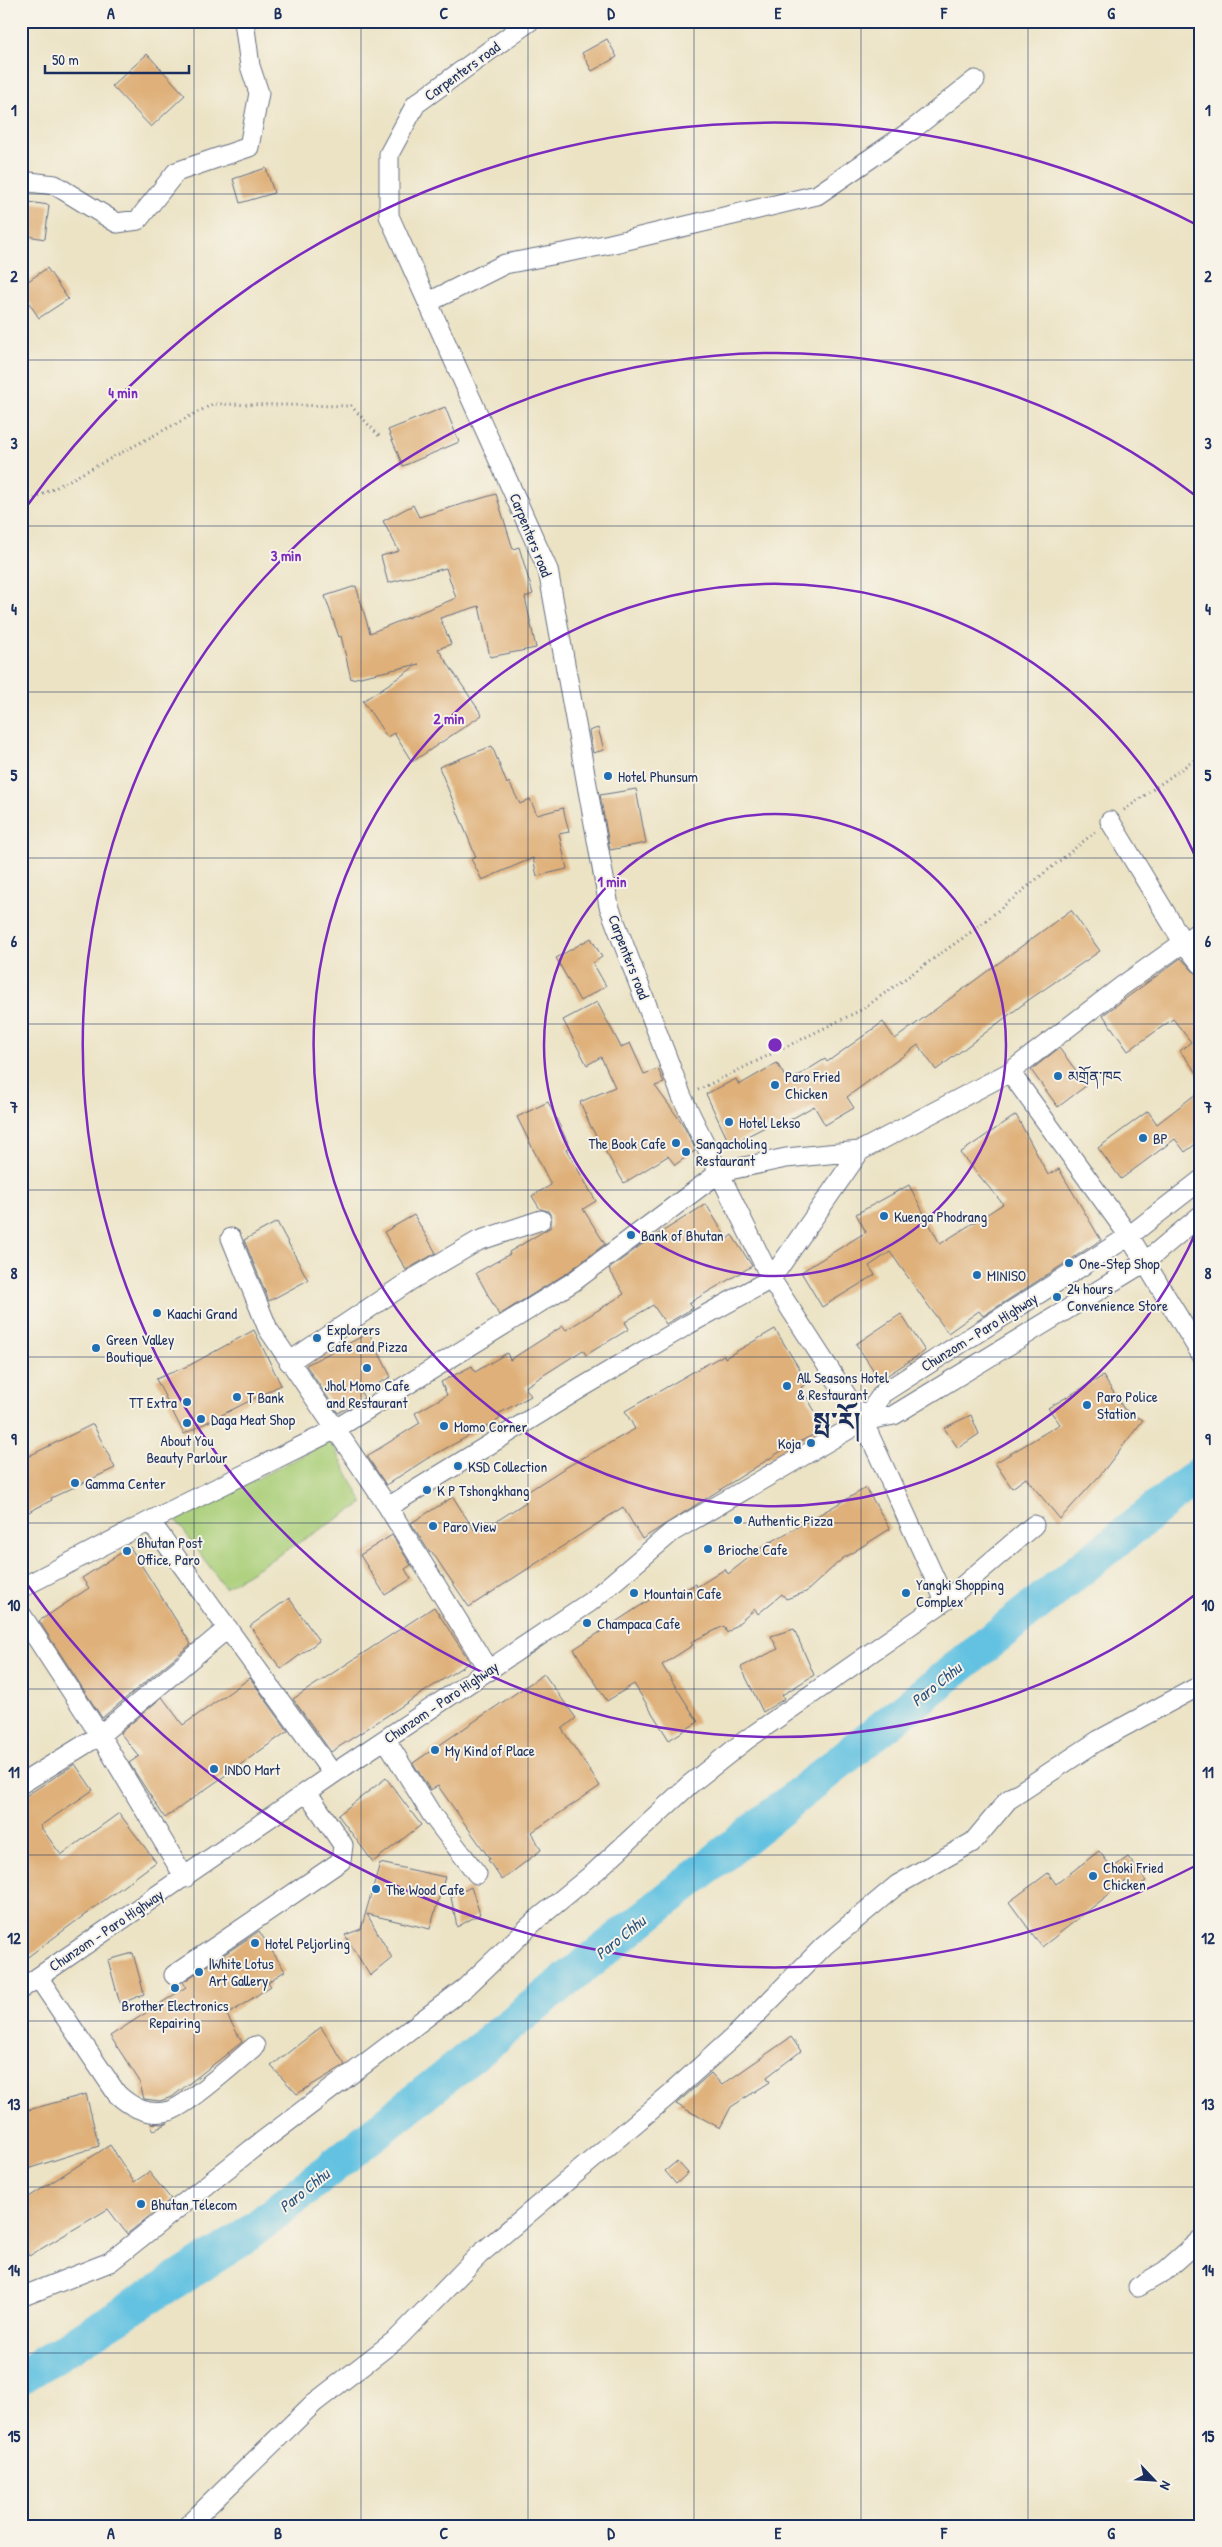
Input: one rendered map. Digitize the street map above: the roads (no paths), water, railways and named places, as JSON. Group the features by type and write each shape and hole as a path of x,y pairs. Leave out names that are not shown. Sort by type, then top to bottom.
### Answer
{"street":[{"path":"21,181 55,186 117,223 138,220 176,172 249,147 260,93 250,66 244,21"},
{"name":"Carpenters road","path":"530,21 416,104 389,154 389,216 548,570 609,906 682,1097 771,1280 863,1421 945,1601"},
{"path":"429,302 505,264 610,244 817,195 912,130 975,80"},
{"path":"1110,821 1183,942 1201,964"},
{"path":"21,1588 150,1521 334,1430 573,1282 720,1172 786,1158 860,1150 1010,1072 1122,986 1201,930"},
{"path":"1010,1072 1129,1236 1201,1354"},
{"path":"388,1507 598,1378 771,1280 860,1150"},
{"name":"Chunzom - Paro Highway","path":"863,1421 883,1392 1129,1236 1201,1180"},
{"name":"Chunzom - Paro Highway","path":"21,1990 38,1976 185,1878 306,1792 590,1602 672,1532 863,1421 894,1415 1145,1262 1201,1215"},
{"path":"289,1362 411,1280 478,1241 541,1220"},
{"path":"231,1238 268,1329 334,1430 388,1507 489,1671"},
{"path":"150,1521 333,1774"},
{"path":"21,2297 110,2262 252,2149 465,1988 535,1921 596,1871 689,1785 746,1740 945,1601 1034,1525"},
{"path":"21,1614 100,1735 185,1878"},
{"path":"21,1784 100,1735 228,1628"},
{"path":"187,2526 314,2403 398,2338 479,2255 719,2050 824,1946 897,1885 973,1842 1008,1800 1099,1740 1201,1685"},
{"path":"386,1740 432,1815 477,1874"},
{"path":"174,1975 341,1861 343,1845 306,1792"},
{"path":"38,1976 117,2094 130,2106 144,2111 171,2111 199,2092 254,2046"},
{"path":"1138,2287 1166,2271 1185,2251 1201,2239"}],"waterway":[{"name":"Paro Chhu","path":"21,2377 242,2239 1201,1473"}],"place":[{"name":"Hotel Phunsum","path":"608,776"},
{"name":"མགྲོན་ཁང","path":"1058,1076"},
{"name":"Paro Fried Chicken","path":"775,1085"},
{"name":"Hotel Lekso","path":"729,1122"},
{"name":"BP","path":"1143,1138"},
{"name":"The Book Cafe","path":"676,1143"},
{"name":"Sangacholing Restaurant","path":"686,1152"},
{"name":"Kuenga Phodrang","path":"884,1216"},
{"name":"Bank of Bhutan","path":"631,1235"},
{"name":"One-Step Shop","path":"1069,1263"},
{"name":"MINISO","path":"977,1275"},
{"name":"24 hours Convenience Store","path":"1057,1297"},
{"name":"Kaachi Grand","path":"157,1313"},
{"name":"Explorers Cafe and Pizza","path":"317,1338"},
{"name":"Green Valley Boutique","path":"96,1348"},
{"name":"Jhol Momo Cafe and Restaurant","path":"367,1368"},
{"name":"All Seasons Hotel & Restaurant","path":"787,1386"},
{"name":"T Bank","path":"237,1397"},
{"name":"TT Extra","path":"187,1402"},
{"name":"Paro Police Station","path":"1087,1405"},
{"name":"Daga Meat Shop","path":"201,1419"},
{"name":"About You Beauty Parlour","path":"187,1423"},
{"name":"Momo Corner","path":"444,1426"},
{"name":"Koja","path":"811,1443"},
{"name":"KSD Collection","path":"458,1466"},
{"name":"Gamma Center","path":"75,1483"},
{"name":"K P Tshongkhang","path":"427,1490"},
{"name":"Authentic Pizza","path":"738,1520"},
{"name":"Paro View","path":"433,1526"},
{"name":"Brioche Cafe","path":"708,1549"},
{"name":"Bhutan Post Office, Paro","path":"127,1551"},
{"name":"Mountain Cafe","path":"634,1593"},
{"name":"Yangki Shopping Complex","path":"906,1593"},
{"name":"Champaca Cafe","path":"587,1623"},
{"name":"My Kind of Place","path":"435,1750"},
{"name":"INDO Mart","path":"214,1769"},
{"name":"Choki Fried Chicken","path":"1093,1876"},
{"name":"The Wood Cafe","path":"376,1889"},
{"name":"Hotel Peljorling","path":"255,1943"},
{"name":"|White Lotus Art Gallery","path":"199,1972"},
{"name":"Brother Electronics Repairing","path":"175,1988"},
{"name":"Bhutan Telecom","path":"141,2204"}],"district":[{"name":"སྤ་རོ།","path":"837,1421"}]}
